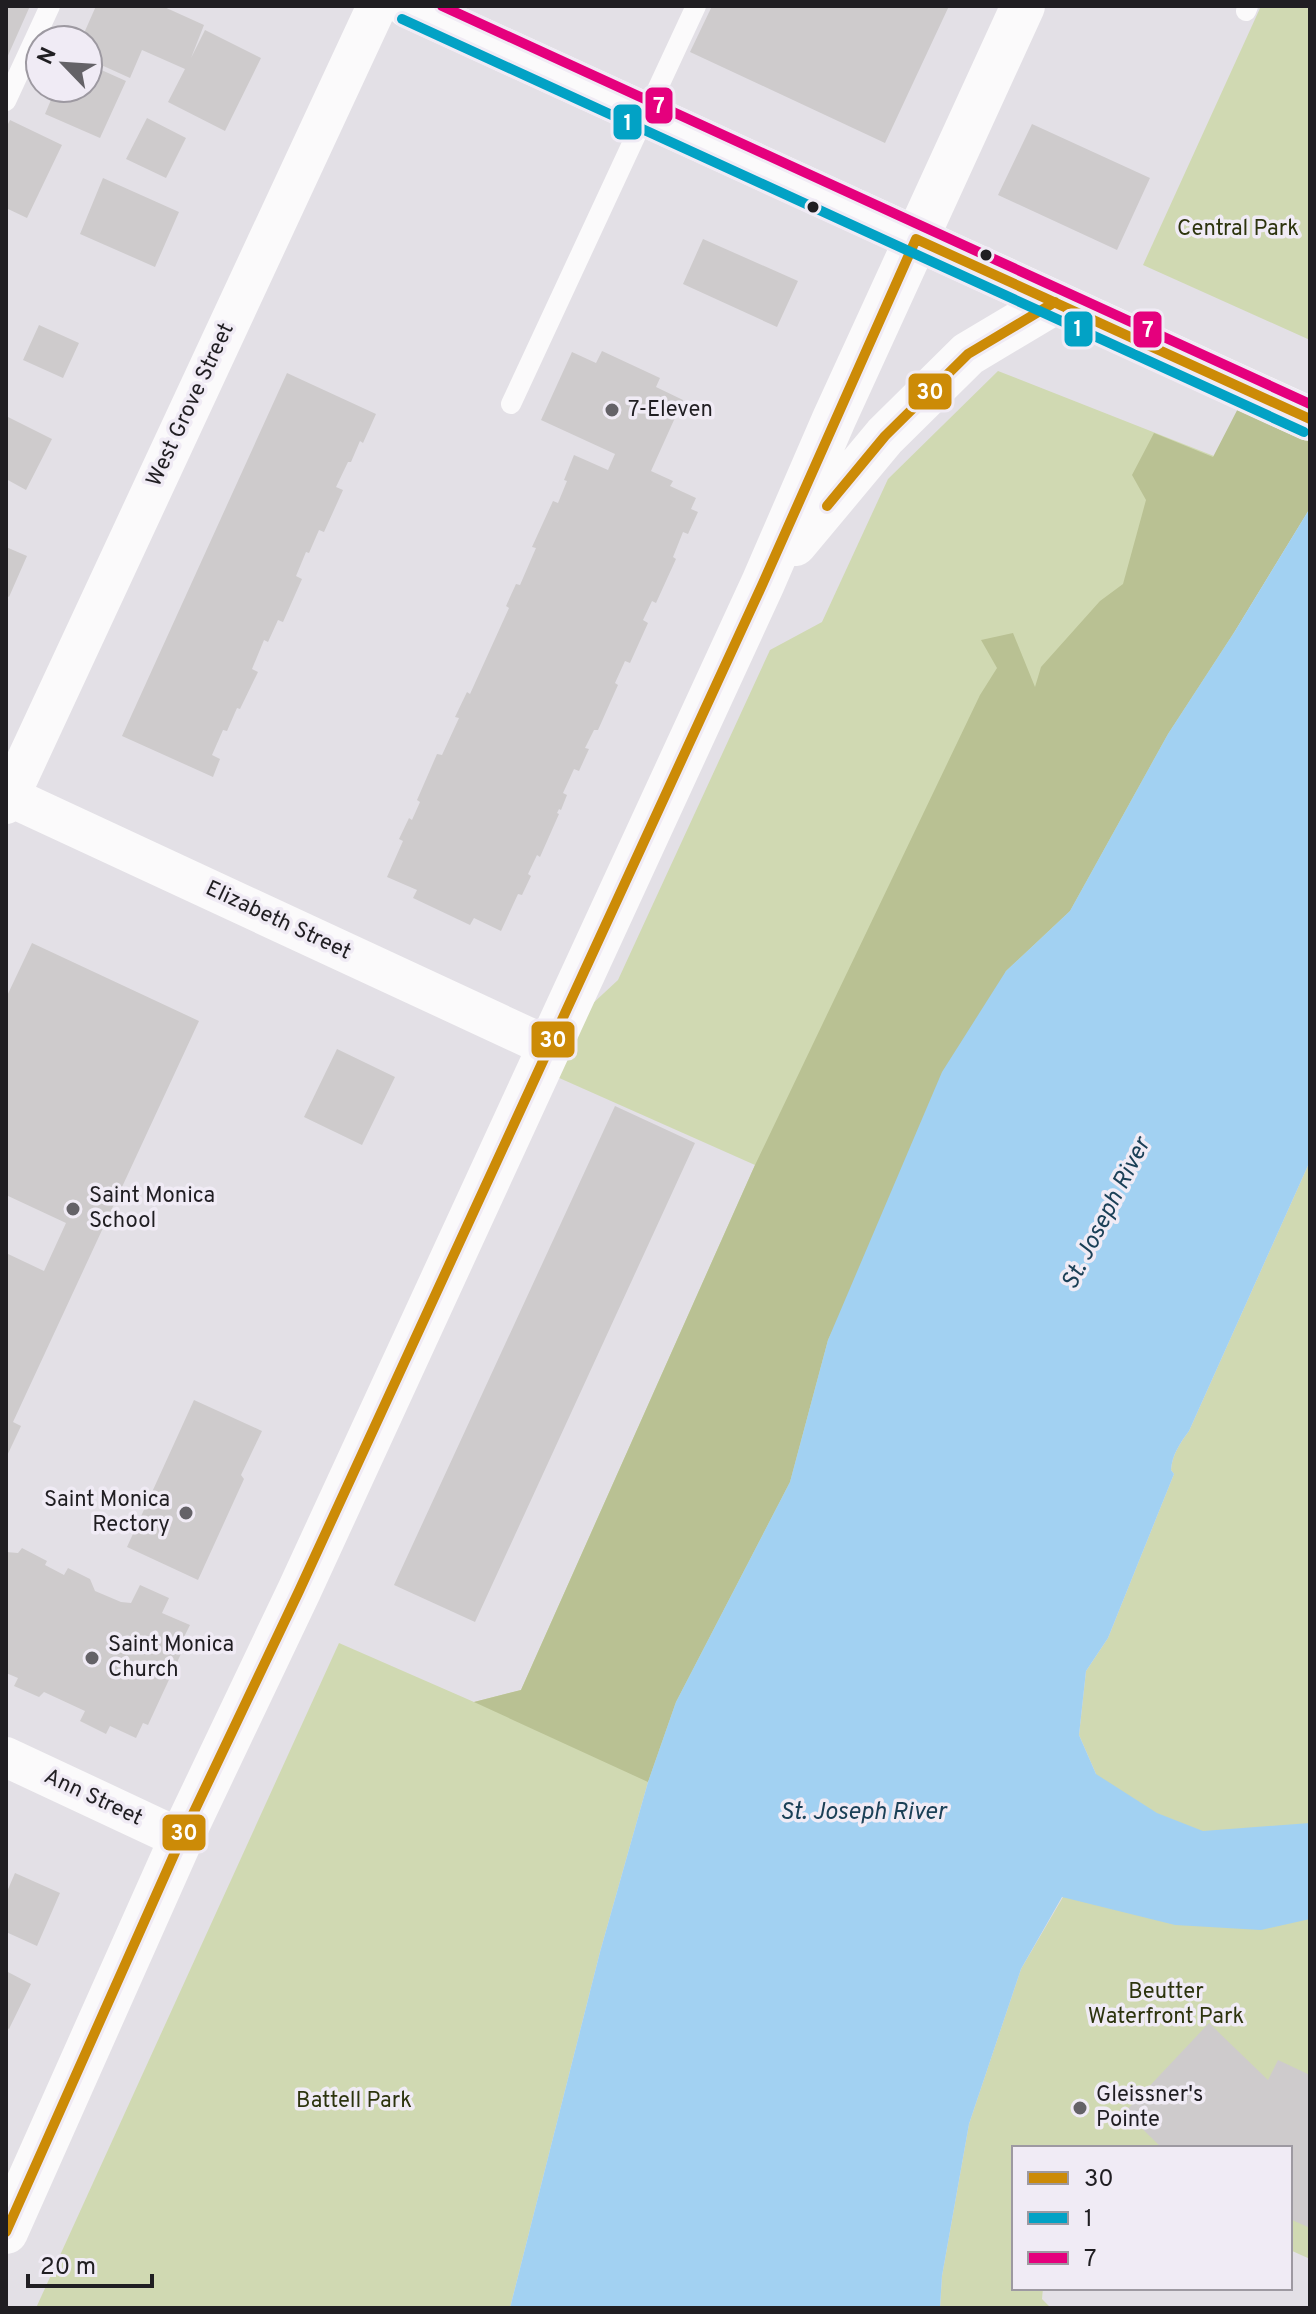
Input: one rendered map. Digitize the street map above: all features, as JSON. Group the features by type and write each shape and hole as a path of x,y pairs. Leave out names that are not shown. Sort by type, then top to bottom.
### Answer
{"main road":[{"path":"408,6 1310,419"},
{"path":"6,2232 181,1839 306,1577 763,583 1023,6"},
{"path":"763,583 885,436 968,354 1055,302"}],"street":[{"name":"West Grove Street","path":"7,799 377,6"},
{"name":"Elizabeth Street","path":"7,799 549,1047"},
{"name":"Ann Street","path":"6,1757 181,1839"}],"lane":[{"path":"6,101 50,6"},
{"path":"511,404 696,6"}],"green space":[{"name":"Central Park","path":"1261,6 1310,6 1310,340 1143,265"},
{"name":"Battell Park","path":"998,371 1214,456 1310,508 1235,631 648,1782 600,1952 510,2308 36,2308 339,1643 474,1702 521,1690 755,1165 557,1077 590,1006 618,980 770,650 822,622 888,479"},
{"path":"1247,391 1310,424 1310,508 1168,734 1070,911 1006,971 828,1340 790,1482 676,1702 648,1782 474,1702 521,1690 755,1165 980,695 997,668 981,640 1013,633 1035,687 1041,667 1100,601 1123,584 1146,500 1132,475 1154,433 1213,457"},
{"name":"Beutter Waterfront Park","path":"1310,1161 1310,2259 1292,2251 1292,2146 1012,2146 1012,2290 1043,2290 1042,2299 1051,2308 940,2308 942,2276 969,2124 1021,1969 1063,1897 1096,1774 1079,1735 1086,1671 1108,1638 1174,1474 1171,1470 1175,1454 1189,1431"}],"water":[{"name":"St. Joseph River","path":"1310,508 1310,1161 1189,1431 1175,1454 1171,1470 1174,1474 1108,1638 1086,1671 1079,1735 1096,1774 1157,1813 1203,1831 1310,1823 1310,1919 1261,1930 1175,1925 1062,1897 1021,1969 969,2124 942,2276 940,2308 510,2308 600,1952 648,1782 676,1702 790,1482 828,1340 942,1072 1006,971 1070,911 1168,734"}],"building":[{"path":"6,6 30,6 6,60"},
{"path":"96,6 162,6 204,25 191,58 205,30 261,58 225,131 168,102 185,69 142,50 130,78 104,66 104,24 88,24"},
{"path":"712,6 949,6 885,143 690,52"},
{"path":"104,71 126,81 100,138 45,114 49,104 104,104"},
{"path":"147,118 186,138 166,178 126,159"},
{"path":"10,120 62,145 27,218 6,208 6,128"},
{"path":"1032,124 1150,178 1117,250 998,195"},
{"path":"103,178 179,212 155,267 80,234"},
{"path":"703,239 798,281 777,327 683,284"},
{"path":"39,325 79,343 63,378 23,360"},
{"path":"602,351 660,378 656,387 683,400 651,471 673,481 670,486 696,498 691,509 698,512 688,534 683,532 673,557 676,559 656,603 652,601 643,620 648,623 630,663 625,661 598,730 594,730 585,748 589,749 579,771 574,769 563,793 567,795 561,810 557,813 540,857 537,855 528,874 531,876 522,895 518,894 501,931 474,918 470,925 413,898 417,890 387,877 403,841 399,839 409,818 412,820 420,802 417,800 437,754 442,755 459,718 455,717 467,692 470,694 509,608 506,606 516,584 520,585 536,548 532,547 553,501 558,503 574,455 608,470 615,454 541,420 572,352 596,363"},
{"path":"287,373 376,414 363,443 360,441 336,487 343,490 324,532 319,530 309,553 306,552 296,576 302,579 283,622 278,620 268,642 264,640 252,669 258,672 227,731 223,730 212,755 220,759 213,777 122,736"},
{"path":"6,416 52,439 26,490 6,479"},
{"path":"6,547 27,556 9,597 6,595"},
{"name":"Saint Monica School","path":"32,943 199,1021 13,1422 21,1426 6,1458 6,1253 44,1271 66,1223 6,1195 6,998"},
{"path":"337,1049 395,1077 362,1145 304,1117"},
{"path":"615,1106 695,1143 475,1622 394,1585"},
{"name":"Saint Monica Rectory","path":"194,1400 262,1431 241,1475 244,1479 198,1580 127,1547"},
{"name":"Saint Monica Church","path":"22,1548 47,1561 45,1565 64,1575 68,1568 90,1579 95,1591 121,1602 131,1603 140,1585 169,1598 162,1613 190,1625 182,1641 186,1643 148,1725 143,1723 136,1738 110,1726 106,1734 80,1721 85,1711 44,1692 39,1697 14,1686 18,1678 6,1673 6,1552 18,1553"},
{"path":"15,1873 60,1893 37,1946 6,1932 6,1894"},
{"path":"6,1971 31,1984 9,2029 6,2027"},
{"path":"1209,2023 1268,2080 1278,2060 1310,2075 1310,2228 1292,2220 1292,2146 1160,2146 1125,2112"}],"transit line":[{"name":"7","path":"442,6 1310,404"},
{"name":"1","path":"402,19 1304,432"},
{"name":"30","path":"6,2232 181,1839 299,1591 763,583 916,239 1310,419"},
{"name":"30","path":"827,506 885,436 968,354 1055,302"}],"place":[{"name":"7-Eleven","path":"612,410"},
{"name":"Saint Monica School","path":"73,1209"},
{"name":"Saint Monica Rectory","path":"186,1513"},
{"name":"Saint Monica Church","path":"92,1658"},
{"name":"Gleissner's Pointe","path":"1080,2108"}]}
